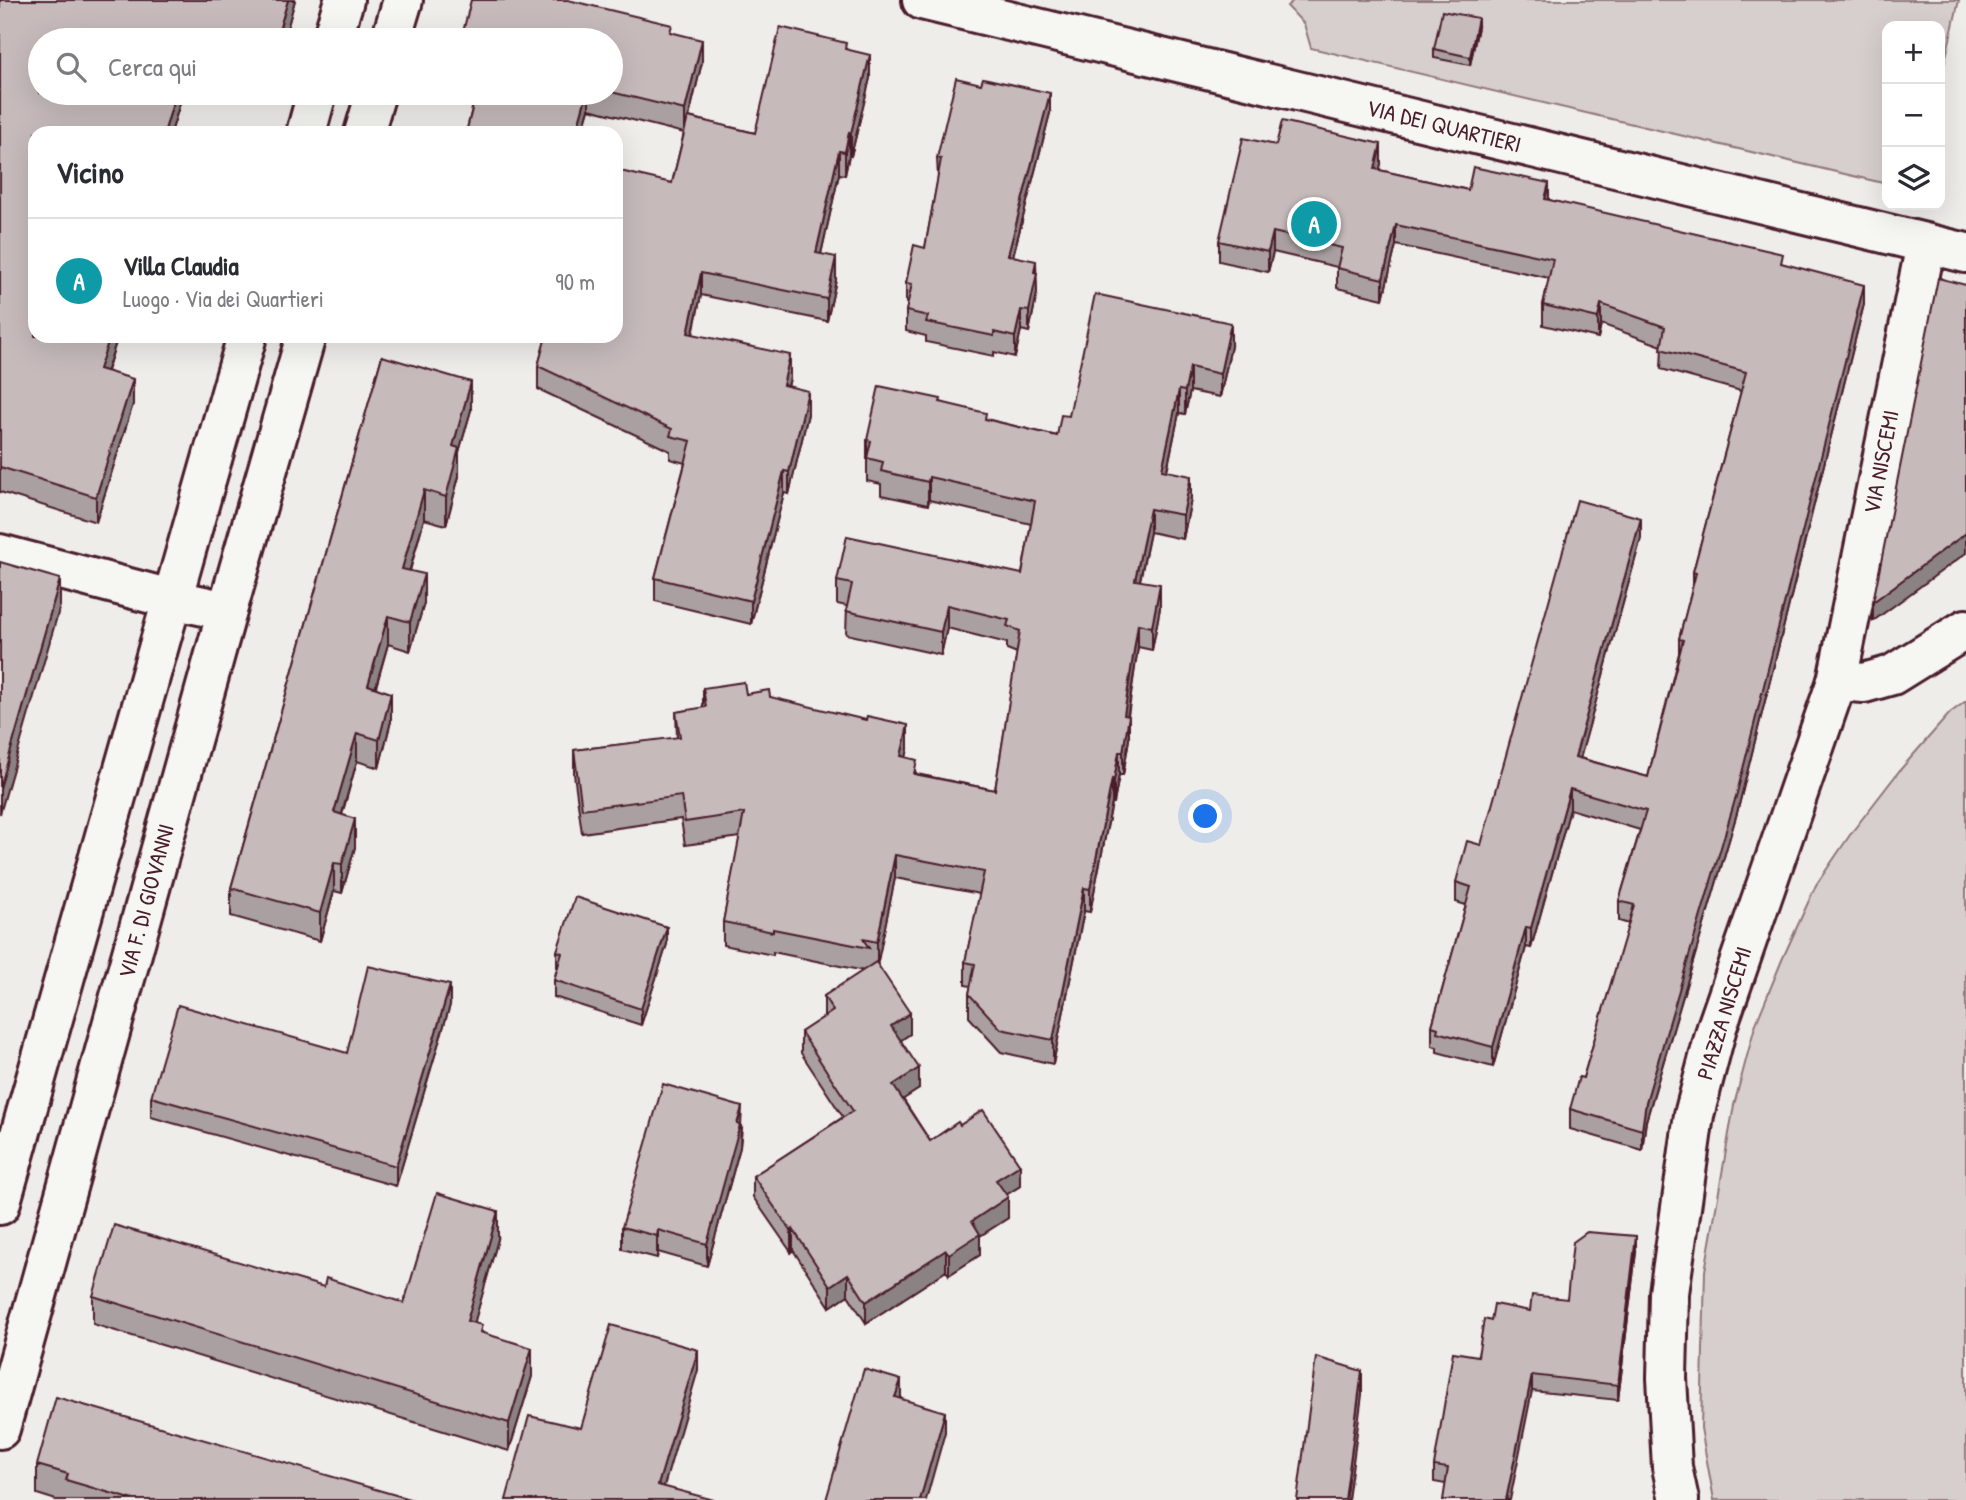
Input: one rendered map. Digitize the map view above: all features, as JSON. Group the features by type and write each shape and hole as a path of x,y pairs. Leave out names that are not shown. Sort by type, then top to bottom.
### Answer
{"street":[{"path":"336,28 344,0"},
{"path":"394,28 402,0"},
{"name":"VIA DEI QUARTIERI","path":"922,0 1966,253"},
{"path":"308,126 314,105"},
{"path":"366,126 372,105"},
{"name":"VIA NISCEMI","path":"1837,681 1926,244"},
{"path":"66,1192 4,1191 245,343"},
{"name":"VIA F. DI GIOVANNI","path":"0,1429 304,343"},
{"path":"0,554 227,611"},
{"path":"1837,681 1864,683 1892,675 1966,629"},
{"name":"PIAZZA NISCEMI","path":"1679,1500 1672,1467 1667,1378 1669,1305 1693,1115 1717,1027 1837,681"}],"shaded area":[{"path":"1294,0 1959,0 1945,61 1945,21 1882,21 1882,183 1311,48 1304,24 1287,6"},
{"path":"1966,701 1966,1500 1714,1500 1701,1428 1705,1271 1734,1105 1755,1026 1816,885 1852,832 1900,770 1950,713"}],"building":[{"path":"0,0 288,0 280,28 28,28 28,105 172,105 166,126 28,126 28,343 108,343 99,369 133,379 96,497 0,467"},
{"path":"471,0 568,0 672,25 670,32 702,40 685,110 623,95 623,28 464,28"},
{"path":"1442,11 1478,18 1470,57 1434,49"},
{"path":"780,27 846,43 845,49 870,55 845,152 839,151 816,253 836,257 827,299 701,273 688,333 790,355 783,385 808,391 789,472 784,471 751,601 655,578 691,441 670,436 672,429 538,366 544,343 623,343 623,172 672,183 688,117 755,133"},
{"path":"956,78 981,84 983,78 1050,93 1008,255 1036,261 1034,272 1037,273 1029,311 1021,310 1015,337 994,332 994,336 926,322 928,316 906,311 912,284 906,283 914,245 925,248 941,159 937,158"},
{"path":"473,105 584,105 578,126 468,126"},
{"path":"1282,121 1381,144 1375,169 1468,190 1473,167 1549,183 1545,199 1783,254 1781,263 1864,285 1737,793 1646,1102 1642,1130 1570,1109 1579,1077 1583,1078 1634,905 1619,901 1646,811 1570,789 1531,928 1526,927 1493,1047 1437,1032 1438,1028 1432,1026 1471,887 1456,882 1467,841 1481,845 1577,500 1641,518 1575,757 1648,777 1683,640 1679,639 1696,573 1693,572 1746,372 1661,349 1665,327 1601,304 1598,318 1543,305 1553,259 1396,225 1383,279 1337,268 1342,248 1273,232 1268,252 1219,241 1243,138 1276,145"},
{"path":"1938,278 1966,285 1966,533 1873,602"},
{"path":"1095,294 1231,323 1220,374 1190,367 1185,391 1179,390 1162,470 1191,476 1183,515 1150,509 1135,580 1160,584 1152,627 1138,624 1124,715 1129,716 1123,752 1119,752 1114,780 1112,779 1090,889 1084,888 1053,1040 1001,1029 969,994 975,964 965,962 984,872 895,855 877,942 863,939 869,948 723,922 744,813 685,822 681,796 582,809 574,750 680,737 676,712 706,707 703,688 744,682 746,694 769,690 770,697 866,720 867,716 908,725 901,756 917,760 914,774 995,790 1020,631 1007,626 1009,620 947,605 941,632 846,611 852,584 837,581 847,536 1022,574 1035,501 929,477 928,482 881,471 883,462 867,458 871,441 867,440 879,386 941,399 940,402 986,413 985,419 1057,436 1061,415 1069,416"},
{"path":"382,356 471,382 453,446 459,448 446,497 424,490 402,569 424,574 410,622 388,616 368,685 391,693 379,740 357,733 334,812 355,819 342,864 334,863 320,913 231,888"},
{"path":"0,562 60,579 0,788"},
{"path":"575,897 667,927 641,1009 554,980 562,953 557,951"},
{"path":"876,962 910,1013 891,1026 919,1068 893,1085 930,1141 958,1122 960,1125 983,1110 1020,1165 996,1180 1008,1197 972,1221 980,1234 949,1254 946,1250 866,1302 848,1274 830,1286 793,1229 791,1231 753,1176 853,1111 801,1032 833,1011 824,996"},
{"path":"368,966 450,985 396,1166 151,1097 178,1005 347,1053"},
{"path":"663,1084 742,1107 737,1124 740,1125 707,1244 658,1230 657,1236 622,1227"},
{"path":"437,1193 498,1211 467,1321 482,1325 480,1332 532,1348 509,1423 93,1296 114,1225 324,1287 326,1278 404,1303"},
{"path":"1587,1232 1636,1236 1618,1385 1532,1375 1506,1500 1443,1500 1448,1468 1434,1466 1453,1352 1478,1356 1484,1319 1491,1321 1494,1304 1530,1311 1532,1295 1567,1299 1573,1242"},
{"path":"611,1325 698,1350 658,1485 714,1500 506,1500 529,1416 581,1428"},
{"path":"1316,1357 1362,1371 1345,1500 1297,1500"},
{"path":"864,1369 901,1380 895,1397 945,1412 920,1500 826,1500"},
{"path":"56,1397 413,1500 134,1500 66,1480 68,1474 37,1465"}],"place":[{"name":"Villa Claudia","path":"1314,224"}]}
